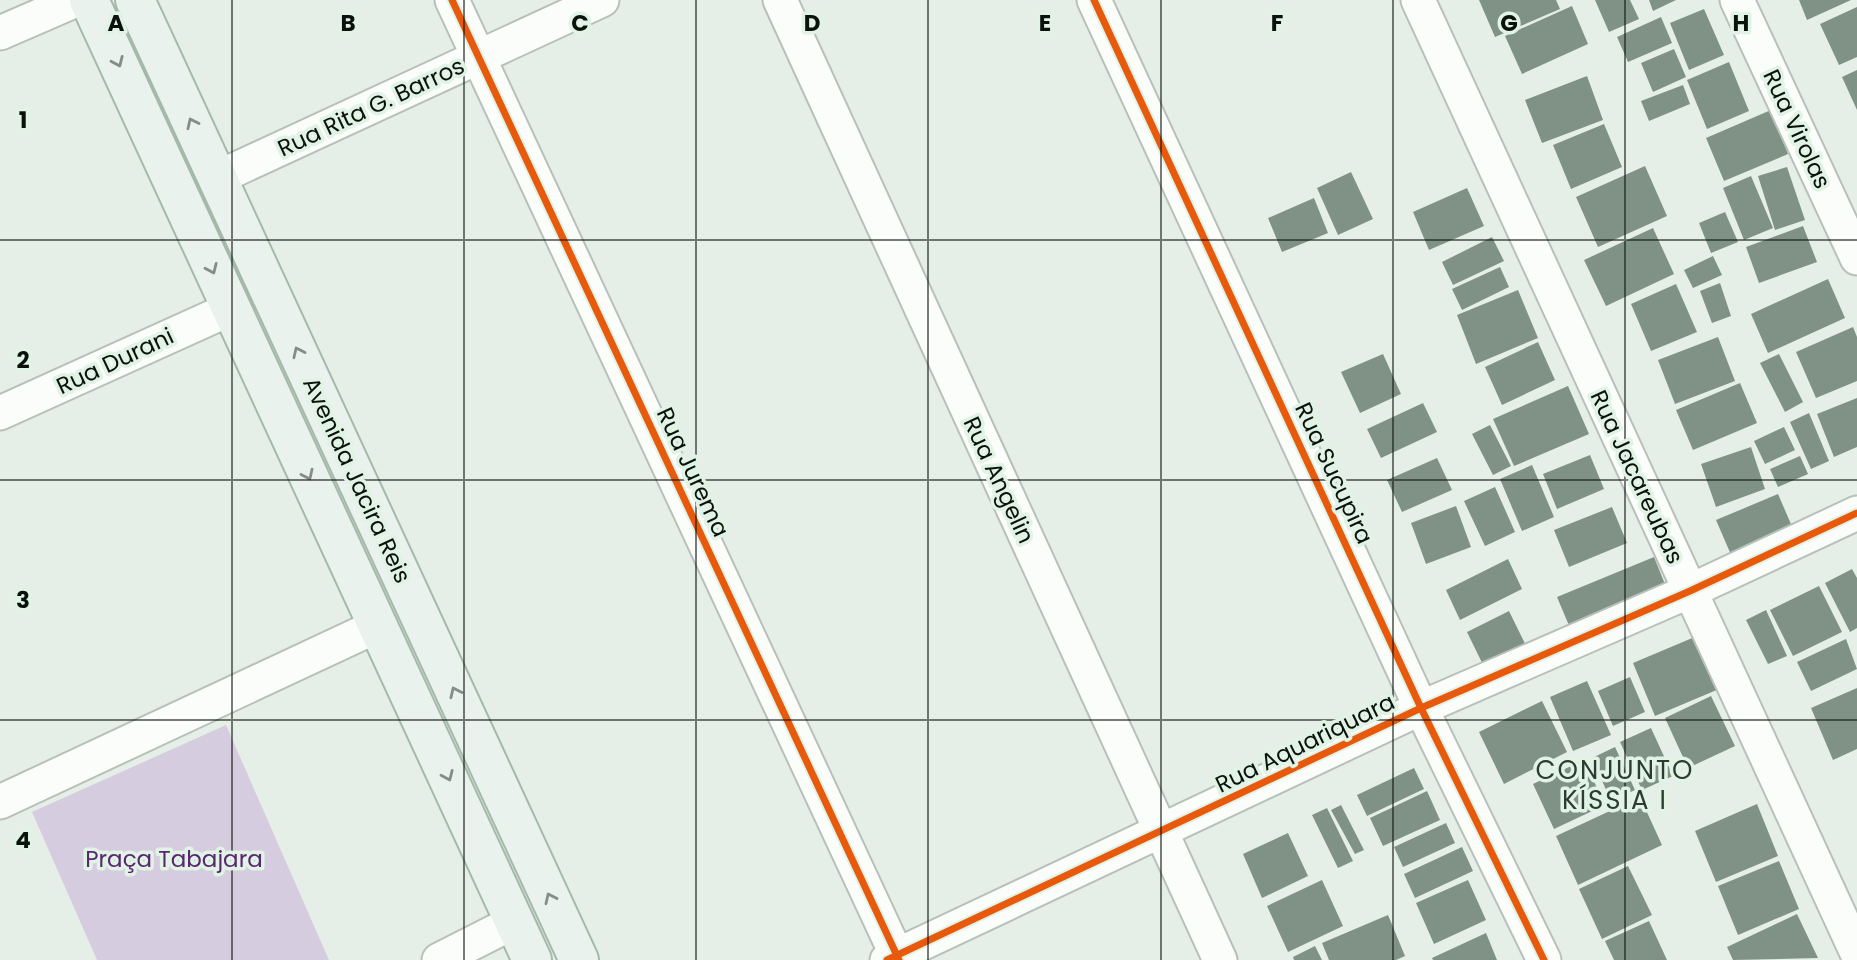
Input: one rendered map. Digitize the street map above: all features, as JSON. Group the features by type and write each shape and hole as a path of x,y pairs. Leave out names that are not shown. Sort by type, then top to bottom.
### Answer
{"main road":[{"name":"Avenida Jacira Reis","path":"89,0 532,960"},
{"name":"Avenida Jacira Reis","path":"135,0 579,960"}],"street":[{"path":"0,33 76,0"},
{"name":"Rua Jurema","path":"452,0 894,959"},
{"name":"Rua Rita G. Barros","path":"217,178 601,0"},
{"name":"Rua Angelin","path":"779,0 1220,960"},
{"name":"Rua Sucupira","path":"1094,0 1421,708 1544,960"},
{"name":"Rua Jacareubas","path":"1418,0 1857,953"},
{"name":"Rua Virolas","path":"1737,0 1857,258"},
{"name":"Rua Durani","path":"0,414 230,309"},
{"name":"Rua Aquariquara","path":"894,959 1421,708 1690,592 1857,513"},
{"path":"0,802 379,625"},
{"path":"439,960 514,922"}],"green space":[{"name":"Praça Tabajara","path":"226,725 329,960 97,960 32,812"}],"building":[{"path":"1479,0 1556,0 1560,9 1495,37"},
{"path":"1595,0 1630,0 1639,19 1609,32"},
{"path":"1649,0 1676,0 1653,11"},
{"path":"1799,0 1851,0 1807,20"},
{"path":"1572,6 1588,44 1522,74 1505,36"},
{"path":"1857,7 1857,57 1839,65 1820,24"},
{"path":"1704,9 1724,55 1689,70 1670,23"},
{"path":"1661,17 1672,43 1628,62 1617,37"},
{"path":"1674,49 1686,77 1653,92 1641,63"},
{"path":"1729,62 1749,111 1707,129 1687,80"},
{"path":"1857,70 1857,110 1842,77"},
{"path":"1587,76 1603,120 1542,143 1525,100"},
{"path":"1683,85 1690,104 1649,121 1641,101"},
{"path":"1771,110 1788,154 1724,181 1706,138"},
{"path":"1604,124 1622,167 1571,189 1553,145"},
{"path":"1645,166 1667,216 1598,247 1576,197"},
{"path":"1787,167 1805,220 1775,230 1758,176"},
{"path":"1351,172 1373,219 1338,235 1317,188"},
{"path":"1751,176 1773,228 1744,240 1723,188"},
{"path":"1467,188 1484,226 1429,250 1413,212"},
{"path":"1314,198 1328,233 1282,252 1268,218"},
{"path":"1725,212 1738,242 1711,253 1699,223"},
{"path":"1803,226 1817,262 1759,283 1746,247"},
{"path":"1653,228 1674,274 1606,306 1584,260"},
{"path":"1492,237 1504,261 1453,285 1442,262"},
{"path":"1713,256 1722,275 1693,288 1684,270"},
{"path":"1500,267 1509,287 1462,310 1452,289"},
{"path":"1828,279 1845,318 1768,353 1751,314"},
{"path":"1720,283 1731,316 1712,323 1700,291"},
{"path":"1676,284 1697,332 1651,351 1631,304"},
{"path":"1518,290 1538,338 1476,364 1457,315"},
{"path":"1853,327 1857,337 1857,381 1816,398 1796,352"},
{"path":"1718,337 1735,381 1675,404 1658,360"},
{"path":"1538,342 1555,380 1502,405 1485,367"},
{"path":"1383,354 1401,394 1360,413 1341,372"},
{"path":"1779,354 1803,402 1785,412 1760,363"},
{"path":"1740,383 1757,423 1693,450 1676,410"},
{"path":"1568,386 1589,434 1514,466 1493,419"},
{"path":"1857,398 1857,447 1834,457 1817,414"},
{"path":"1423,403 1437,432 1381,458 1367,429"},
{"path":"1809,413 1829,461 1811,469 1790,422"},
{"path":"1490,425 1511,466 1493,475 1472,434"},
{"path":"1784,427 1795,450 1765,464 1754,441"},
{"path":"1751,447 1765,489 1716,507 1701,464"},
{"path":"1590,455 1604,489 1557,509 1543,474"},
{"path":"1800,456 1808,474 1778,487 1770,469"},
{"path":"1437,458 1452,490 1402,512 1387,480"},
{"path":"1532,465 1554,517 1522,531 1500,479"},
{"path":"1495,487 1515,532 1485,546 1464,501"},
{"path":"1778,494 1797,538 1735,564 1716,520"},
{"path":"1456,506 1471,547 1426,564 1411,523"},
{"path":"1612,507 1627,543 1569,567 1554,530"},
{"path":"1654,557 1669,594 1573,635 1557,597"},
{"path":"1508,559 1522,589 1460,620 1446,590"},
{"path":"1852,569 1857,578 1857,628 1850,632 1825,583"},
{"path":"1819,586 1842,632 1793,656 1770,610"},
{"path":"1766,610 1787,656 1768,664 1746,620"},
{"path":"1509,611 1530,654 1488,675 1467,632"},
{"path":"1697,636 1719,689 1655,716 1633,663"},
{"path":"1846,639 1857,669 1811,691 1797,662"},
{"path":"1630,677 1645,712 1613,726 1598,691"},
{"path":"1587,681 1611,735 1573,751 1550,697"},
{"path":"1857,688 1857,749 1833,760 1811,708"},
{"path":"1711,696 1735,746 1688,768 1665,718"},
{"path":"1542,701 1567,752 1504,784 1479,732"},
{"path":"1651,728 1673,776 1642,790 1620,742"},
{"path":"1615,747 1635,790 1611,801 1592,758"},
{"path":"1584,760 1605,805 1554,829 1533,784"},
{"path":"1414,768 1424,789 1367,816 1357,795"},
{"path":"1427,791 1440,820 1383,846 1370,818"},
{"path":"1640,797 1662,845 1578,885 1556,836"},
{"path":"1757,804 1778,856 1716,882 1695,831"},
{"path":"1341,805 1364,850 1355,854 1331,810"},
{"path":"1327,808 1353,861 1338,868 1312,815"},
{"path":"1446,823 1455,843 1403,867 1394,847"},
{"path":"1288,833 1308,876 1262,898 1243,854"},
{"path":"1462,847 1473,871 1415,898 1404,874"},
{"path":"1779,861 1799,909 1738,935 1718,886"},
{"path":"1628,866 1652,915 1602,939 1579,889"},
{"path":"1322,880 1343,926 1288,952 1267,906"},
{"path":"1468,880 1486,920 1434,944 1416,903"},
{"path":"1797,914 1818,958 1733,960 1727,947"},
{"path":"1388,915 1405,956 1396,960 1329,960 1322,943"},
{"path":"1649,921 1667,960 1614,960 1605,941"},
{"path":"1486,933 1497,960 1432,958"},
{"path":"1315,946 1322,960 1294,960 1293,957"}],"cycle path":[{"path":"452,0 899,960"},
{"path":"1094,0 1421,708 1544,960"},
{"path":"887,960 1421,708 1690,591 1857,513"}],"district":[{"name":"CONJUNTO KÍSSIA I","path":"1615,785"}]}
